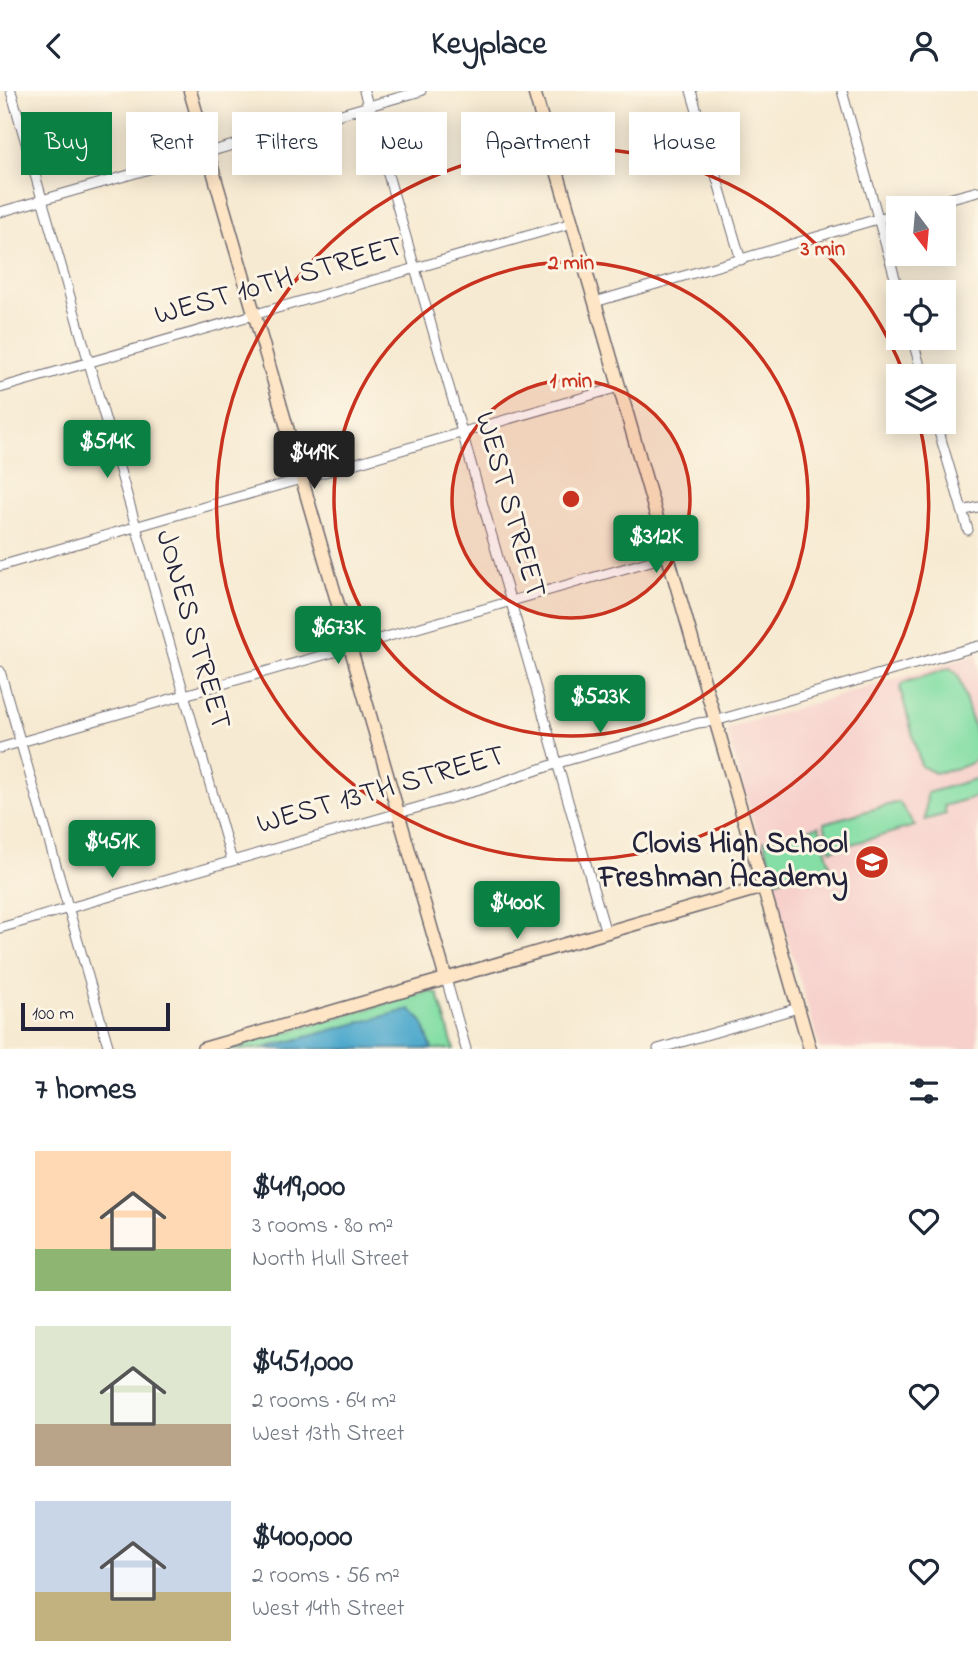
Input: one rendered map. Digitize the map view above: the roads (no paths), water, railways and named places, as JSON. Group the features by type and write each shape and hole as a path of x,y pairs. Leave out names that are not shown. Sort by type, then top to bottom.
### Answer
{"street":[{"name":"JONES STREET","path":"10,91 232,861"},
{"path":"190,91 196,112"},
{"name":"WEST STREET","path":"364,91 606,933"},
{"path":"218,149 421,91"},
{"path":"534,91 810,1049"},
{"path":"691,91 741,260"},
{"path":"842,91 896,280"},
{"path":"0,212 128,175"},
{"path":"215,175 466,1049"},
{"path":"956,197 978,191"},
{"path":"594,302 886,216"},
{"name":"WEST 10TH STREET","path":"0,388 572,223"},
{"path":"0,566 619,387"},
{"path":"940,434 968,530"},
{"path":"962,511 978,507"},
{"path":"0,748 668,556"},
{"name":"WEST 13TH STREET","path":"0,927 482,789 558,763 978,646"},
{"path":"0,671 109,1049"},
{"path":"203,1049 763,887"},
{"path":"658,1049 798,1008"}],"water":[{"path":"410,1009 422,1021 432,1049 261,1049"}],"place":[{"name":"Clovis High School Freshman Academy","path":"872,862"}]}
